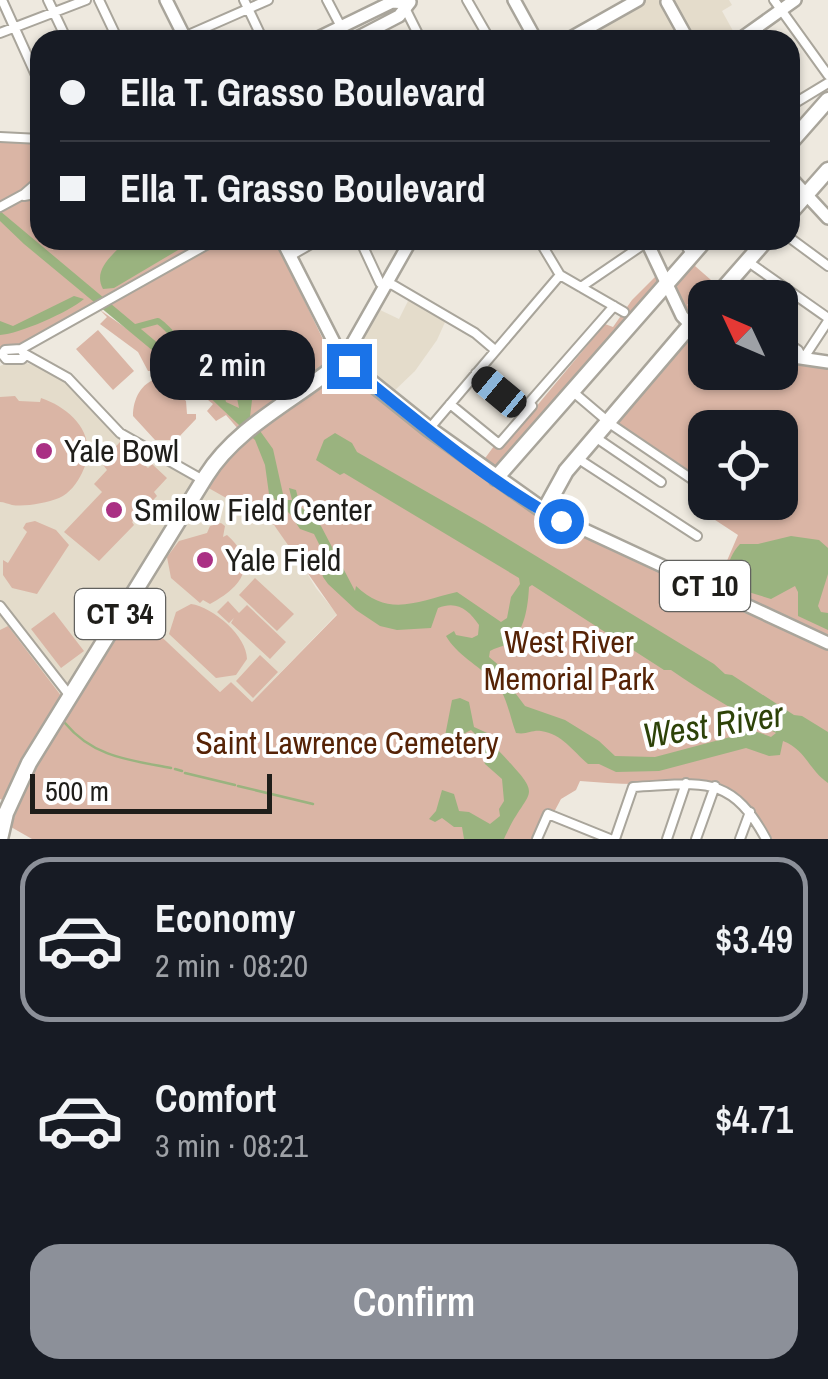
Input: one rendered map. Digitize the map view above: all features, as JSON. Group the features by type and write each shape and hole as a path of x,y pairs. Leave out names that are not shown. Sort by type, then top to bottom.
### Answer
{"highway":[{"path":"800,132 828,100"},
{"path":"800,202 828,170"},
{"path":"496,478 696,250"},
{"path":"732,280 757,250"},
{"path":"544,512 556,485 577,458 688,327"},
{"name":"CT 34","path":"3,839 11,804 28,763 224,450 342,360"},
{"name":"CT 10","path":"342,360 428,429 544,512"}],"main road":[{"path":"166,0 178,30"},
{"path":"585,30 638,0"},
{"path":"752,30 778,5 796,0"},
{"path":"517,1 531,30"},
{"path":"333,30 392,2 405,3"},
{"path":"667,2 682,30"},
{"path":"371,30 394,19 405,3"},
{"path":"800,190 828,218"},
{"name":"CT 10","path":"287,250 342,360"},
{"path":"342,360 406,250"},
{"path":"653,250 688,324"},
{"path":"798,358 828,362"},
{"name":"CT 10","path":"544,512 828,643"}],"street":[{"path":"2,0 30,62"},
{"path":"48,0 61,30"},
{"path":"0,34 86,0"},
{"path":"99,0 113,30"},
{"path":"198,30 246,4 268,0"},
{"path":"327,0 344,30"},
{"path":"467,0 484,30"},
{"path":"608,0 615,13"},
{"path":"405,3 417,30"},
{"path":"246,4 258,30"},
{"path":"778,5 796,30"},
{"path":"800,36 828,75"},
{"path":"800,100 828,83"},
{"path":"1,135 30,139"},
{"path":"3,205 30,189"},
{"path":"3,205 30,196"},
{"path":"800,245 828,266"},
{"path":"2,357 23,354 38,341 197,250"},
{"path":"290,256 300,250"},
{"path":"365,250 380,283 475,333 495,350"},
{"path":"544,250 560,275 624,312"},
{"path":"580,287 634,250"},
{"path":"689,250 692,254"},
{"path":"747,261 828,320 803,358 798,350"},
{"path":"428,429 560,275"},
{"path":"450,404 499,444 614,306"},
{"path":"23,354 73,383 120,433 203,480"},
{"path":"476,373 524,413"},
{"path":"572,392 608,422 688,476"},
{"path":"595,437 661,482"},
{"path":"577,458 697,536"},
{"path":"0,606 70,696"},
{"path":"667,839 686,783"},
{"path":"536,839 548,814 612,839 633,787 686,783 715,786 736,797 766,839"},
{"path":"696,839 715,786"},
{"path":"740,839 750,812"}],"shaded area":[{"path":"645,0 729,0 732,5 722,11 733,30 591,30"},
{"path":"0,211 30,236 30,249 0,221"},
{"path":"31,250 47,250 184,365 186,360 209,367 222,386 226,402 239,408 235,388 252,400 250,417 273,449 283,494 292,500 289,488 296,490 300,506 321,526 355,591 356,586 380,602 392,604 457,592 501,622 507,618 511,597 520,584 519,578 316,460 324,440 335,433 352,443 357,452 828,732 828,783 797,749 783,741 780,755 769,756 746,748 659,771 616,772 599,764 588,764 548,733 516,733 498,686 446,636 454,631 456,635 472,638 478,635 479,625 471,615 457,606 445,606 438,608 431,628 397,630 380,626 356,610 323,577 317,555 322,550 314,534 300,529 269,494 265,465 255,440 205,393 205,385 217,389 212,381 176,370","holes":["532,585 664,670 671,670 776,733 771,737 747,730 655,757 615,756 565,720 525,706 513,690 507,672 489,657 490,651 507,644 518,633"]},
{"path":"117,250 178,250 114,288 103,289 100,275"},
{"path":"74,296 84,299 44,322 0,335 0,321 13,326"},
{"path":"409,299 446,320 415,371 392,393 352,357 378,309 399,319"},
{"path":"14,359 63,379 99,419 126,441 267,519 283,534 337,614 252,702 231,682 220,692 123,601 0,799 0,366"},
{"path":"791,536 819,540 828,548 828,574 818,606 821,612 828,613 828,630 798,616 795,586 771,599 732,587 729,582 728,565 740,544"},
{"path":"452,700 469,702 474,727 498,738 498,750 528,787 526,801 504,839 464,839 462,827 454,827 442,818 435,822 429,819 436,811 442,790 454,794 459,811 490,824 500,816 504,801 502,779 485,764 475,734 471,730 450,741 445,736"}],"green space":[{"path":"0,140 30,142 30,250 189,250 24,343 0,348"},
{"path":"208,250 280,250 332,358 249,423 226,406 211,375 184,369 107,306"},
{"path":"701,250 707,250 695,266 711,280 688,280 688,315 674,283"},
{"path":"658,274 662,283 502,466 494,469 483,461 494,446 499,448 506,443 605,324 613,327"},
{"path":"100,310 183,375 212,381 217,390 205,393 243,427 239,430 226,415 216,421 207,411 213,404 183,381 166,373 148,371 138,352 100,324 107,317"},
{"path":"98,330 134,371 113,390 76,349"},
{"path":"688,334 688,390 798,390 798,362 828,366 828,635 717,584 738,535 715,520 798,520 798,410 688,410 688,470 614,421"},
{"name":"West River Memorial Park","path":"339,373 547,520 828,647 828,839 769,839 737,794 719,784 696,780 636,784 580,781 576,790 561,799 553,814 546,812 533,839 32,839 11,827 33,765 131,608 220,692 231,682 252,702 337,615 274,525 205,486 225,455"},
{"path":"158,378 158,386 171,387 186,401 187,414 196,414 196,419 176,440 155,440 133,416 139,392"},
{"name":"Yale Bowl","path":"15,396 19,401 40,402 41,398 53,403 73,417 85,436 88,448 82,473 59,498 23,505 0,502 0,397"},
{"name":"Smilow Field Center","path":"120,442 148,468 152,464 167,478 154,492 157,496 132,522 134,525 99,561 64,532 102,492 94,484 107,470 101,462"},
{"path":"35,521 56,530 69,545 37,594 12,588 3,575 3,560 8,563 27,532 23,528 26,523"},
{"name":"Yale Field","path":"210,526 225,526 223,537 227,535 243,556 242,574 238,583 221,597 210,604 203,600 200,603 171,578 167,557 179,541 207,533"},
{"path":"255,578 294,614 277,631 239,595"},
{"path":"228,601 239,613 247,605 286,642 270,659 231,623 234,618 229,623 217,612"},
{"path":"191,604 218,617 241,641 247,659 236,675 216,678 169,634 176,612"},
{"path":"54,612 84,651 61,668 31,629"},
{"path":"8,626 62,697 5,801 0,799 0,630"},
{"path":"260,655 278,672 253,698 236,681"}],"waterway":[{"path":"136,327 158,321 195,366"},
{"path":"65,723 100,750 171,768"},
{"path":"175,769 182,771"},
{"path":"185,773 235,785"},
{"path":"238,786 313,804"}],"place":[{"name":"Yale Bowl","path":"44,451"},
{"name":"Smilow Field Center","path":"114,510"},
{"name":"Yale Field","path":"205,560"}],"route":[{"path":"349,366 451,446 561,521"}],"water label":[{"name":"West River","path":"713,725"}],"park label":[{"name":"Saint Lawrence Cemetery","path":"347,743"}]}
